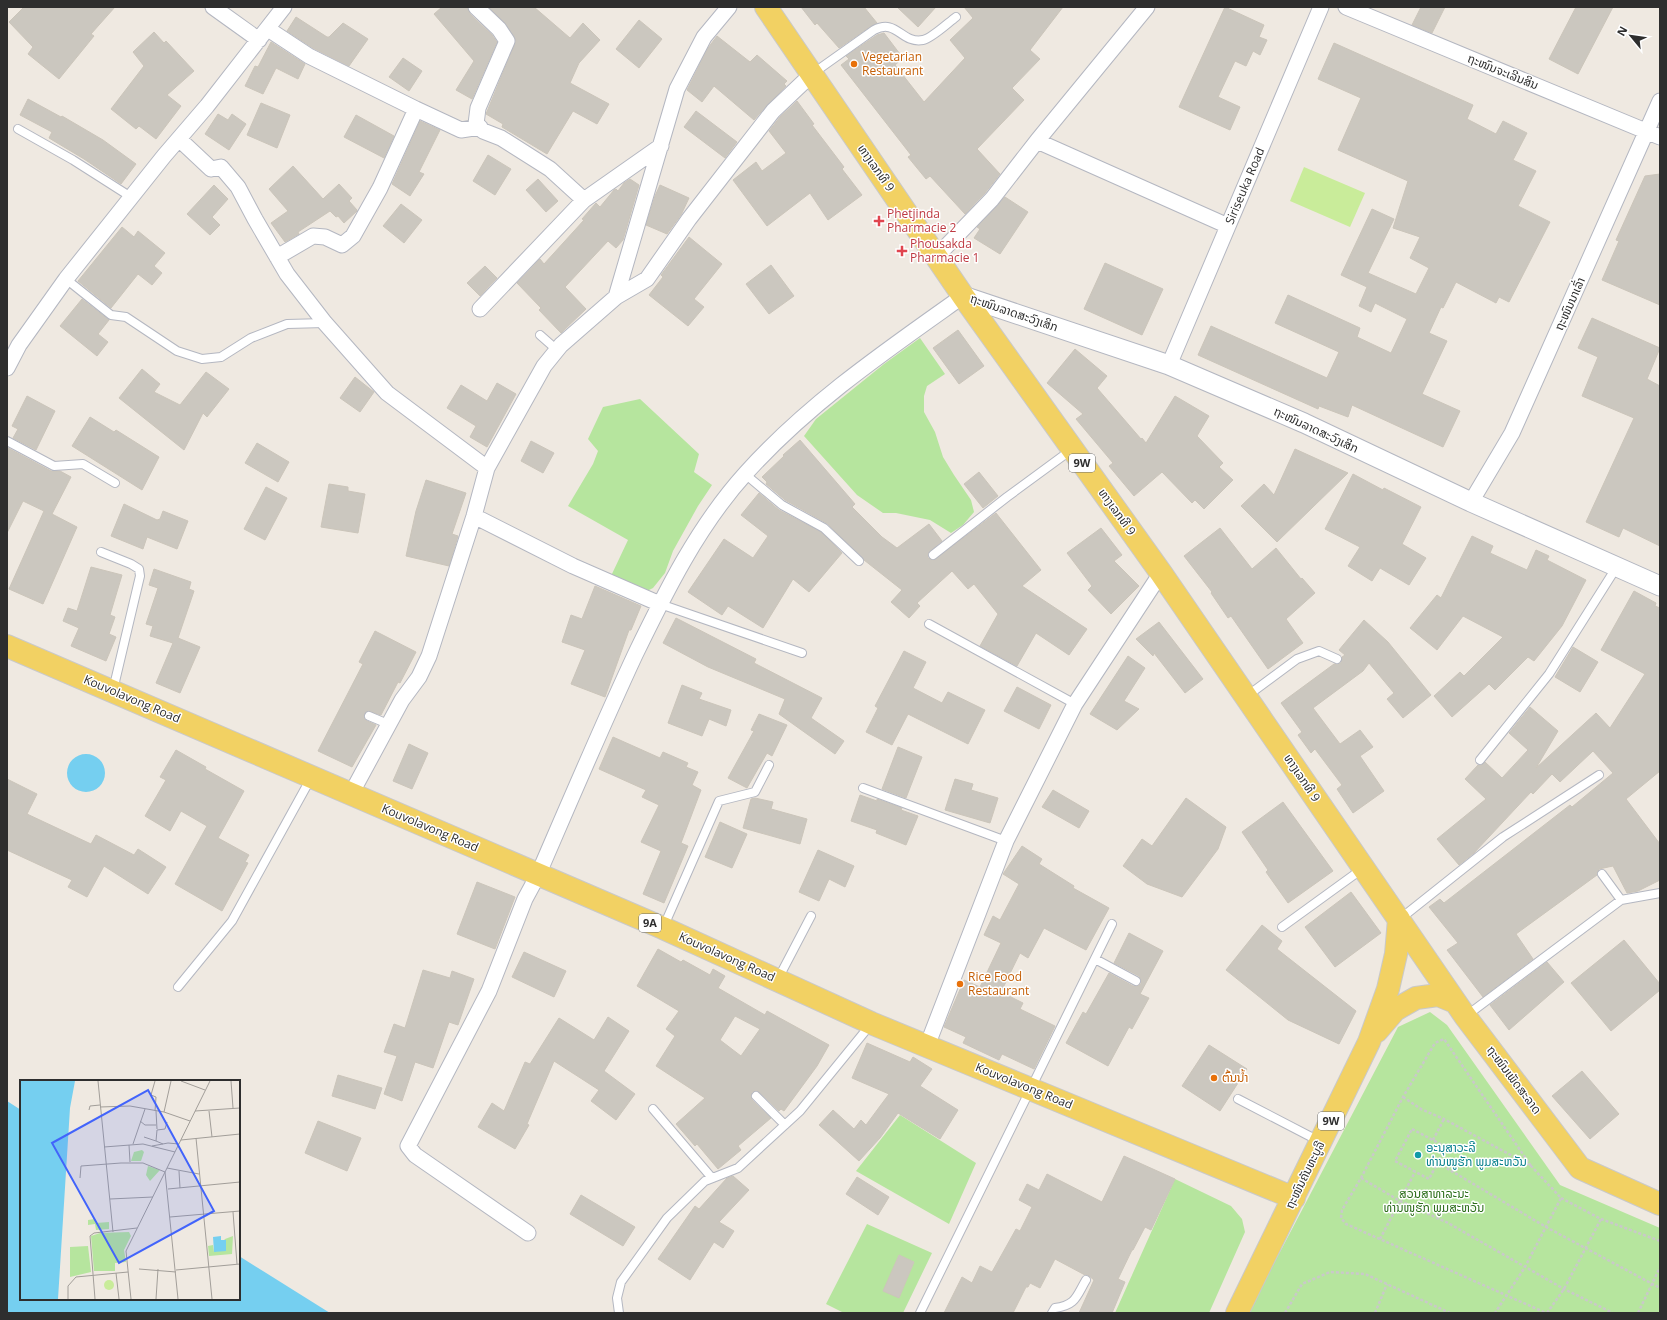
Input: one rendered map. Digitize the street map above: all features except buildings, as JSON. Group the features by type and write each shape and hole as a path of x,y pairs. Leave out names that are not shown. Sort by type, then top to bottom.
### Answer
{"main road":[{"name":"ທາງເລກທີ 9","path":"766,7 963,296 1161,573 1399,919"},
{"name":"Kouvolavong Road","path":"7,646 663,928 871,1023 1294,1198"},
{"name":"ຖະໜົນເພັດສະລາດ","path":"1399,919 1460,1009 1580,1168 1660,1204"},
{"name":"ຖະໜົນຄັນທະບູລີ","path":"1237,1313 1369,1042 1388,989 1396,954 1399,919"},
{"name":"9W","path":"1369,1042 1395,1010 1416,998 1438,995 1460,1009"}],"street":[{"path":"213,7 263,34 462,130 480,127"},
{"path":"7,368 18,346 66,279 131,197 207,106 284,7"},
{"path":"476,7 499,29 507,41 478,108 476,124 483,131 501,138 550,169 584,200"},
{"path":"616,297 677,89 704,36 729,7"},
{"path":"937,256 992,198 1147,7"},
{"name":"Siriseuka Road","path":"1169,365 1321,7"},
{"name":"ຖະໜົນຈະເລີນສິນ","path":"1346,7 1654,134"},
{"path":"351,794 388,724 402,700 419,678 429,656 474,516 487,468 544,366 558,350 616,297 647,279 689,219 773,111 811,75"},
{"name":"ຖະໜົນນາເລົ່າ","path":"1471,502 1512,433 1654,134 1660,101"},
{"path":"277,257 312,236 326,237 342,244 352,236 380,188 416,109"},
{"path":"179,139 211,170 221,167 238,187 287,274 325,323 387,393 487,468"},
{"path":"1037,141 1228,226"},
{"path":"480,309 584,200 661,146"},
{"path":"528,1233 415,1155 408,1146 489,991 525,900 538,875 611,708 660,604 684,558 718,508 745,474 793,427 864,366 963,296"},
{"name":"ຖະໜົນລາດສະວົງເສິກ","path":"963,296 1169,365 1304,423 1471,502 1616,568 1660,586"},
{"path":"474,516 573,566 660,604"},
{"path":"927,1046 1006,841 1075,704 1161,573"}],"lane":[{"path":"811,75 881,26 889,26 911,40 924,40 956,17"},
{"path":"18,129 73,160 131,197"},
{"path":"66,279 111,315 126,317 177,351 202,359 221,357 251,338 287,324 325,323"},
{"path":"540,335 558,350"},
{"path":"7,441 54,466 83,464 115,484"},
{"path":"933,555 1007,497 1072,450"},
{"path":"745,474 782,505 824,528 859,561"},
{"path":"101,552 131,564 139,569 140,576 113,691"},
{"path":"1480,760 1549,674 1616,568"},
{"path":"660,604 802,653"},
{"path":"928,624 1075,704"},
{"path":"1246,696 1297,660 1319,651 1337,659"},
{"path":"369,716 388,724"},
{"path":"663,928 719,801 755,792 769,765"},
{"path":"1399,919 1503,837 1599,775"},
{"path":"178,988 232,921 311,776"},
{"path":"863,788 1006,841"},
{"path":"1282,927 1364,868"},
{"path":"1602,874 1621,900"},
{"path":"1460,1009 1621,900 1660,893"},
{"path":"777,980 811,916"},
{"path":"920,1313 1112,924"},
{"path":"1095,959 1136,981"},
{"path":"619,1313 616,1298 621,1282 667,1218 705,1181 738,1168 800,1112 871,1023"},
{"path":"756,1096 785,1125"},
{"path":"1238,1099 1321,1142"},
{"path":"653,1109 712,1178"},
{"path":"1052,1313 1055,1308 1065,1307 1072,1304 1086,1280"}],"path":[{"path":"1601,1219 1564,1289 1546,1313 1346,1224 1341,1218 1342,1210 1361,1178 1403,1097 1435,1043 1444,1039 1531,1166 1560,1198 1601,1219 1660,1241"},
{"path":"1403,1097 1421,1109 1444,1119 1531,1166"},
{"path":"1433,1140 1444,1119"},
{"path":"1412,1129 1446,1147 1438,1163 1429,1179 1395,1161 1412,1129"},
{"path":"1438,1163 1546,1227 1660,1288"},
{"path":"1380,1239 1415,1172"},
{"path":"1361,1178 1400,1201 1448,1223 1564,1289 1613,1313"},
{"path":"1496,1313 1525,1267 1560,1198"},
{"path":"1638,1313 1660,1267"},
{"path":"1286,1313 1302,1284 1330,1272 1365,1274 1450,1313"},
{"path":"1374,1313 1387,1284"}],"green space":[{"path":"1304,167 1365,193 1350,227 1290,201"},
{"path":"920,338 945,374 927,386 924,396 924,412 935,432 943,457 971,500 974,512 963,525 951,533 930,520 896,513 883,513 857,495 804,436 816,419 884,364"},
{"path":"640,399 699,454 694,472 712,485 698,506 673,551 665,573 653,588 645,592 611,576 628,540 568,506 593,464 598,451 588,439 603,407"},
{"name":"ສວນສາທາລະນະ ທ່ານໜູຮັກ ພູມສະຫວັນ","path":"1430,1012 1447,1025 1560,1185 1660,1228 1660,1313 1248,1313 1398,1027"},
{"path":"900,1115 976,1163 949,1224 856,1171"},
{"path":"1175,1179 1231,1206 1242,1219 1245,1232 1209,1313 1115,1313"},
{"path":"867,1224 932,1253 903,1313 844,1313 826,1304","holes":["899,1255 914,1262 899,1297 884,1291"]}],"water":[{"path":"86,754 96,757 102,763 105,773 102,783 96,789 86,792 76,789 70,783 67,773 70,763 76,757"},
{"path":"7,1101 20,1109 20,1300 240,1300 240,1257 330,1313 7,1313"}],"place":[{"name":"Vegetarian Restaurant","path":"854,64"},
{"name":"Phetjinda Pharmacie 2","path":"879,221"},
{"name":"Phousakda Pharmacie 1","path":"902,251"},
{"name":"Rice Food Restaurant","path":"960,984"},
{"name":"ຕົ້ນນໍ້າ","path":"1214,1078"},
{"name":"ອະນຸສາວະລີ ທ່ານໜູຮັກ ພູມສະຫວັນ","path":"1418,1155"}]}
